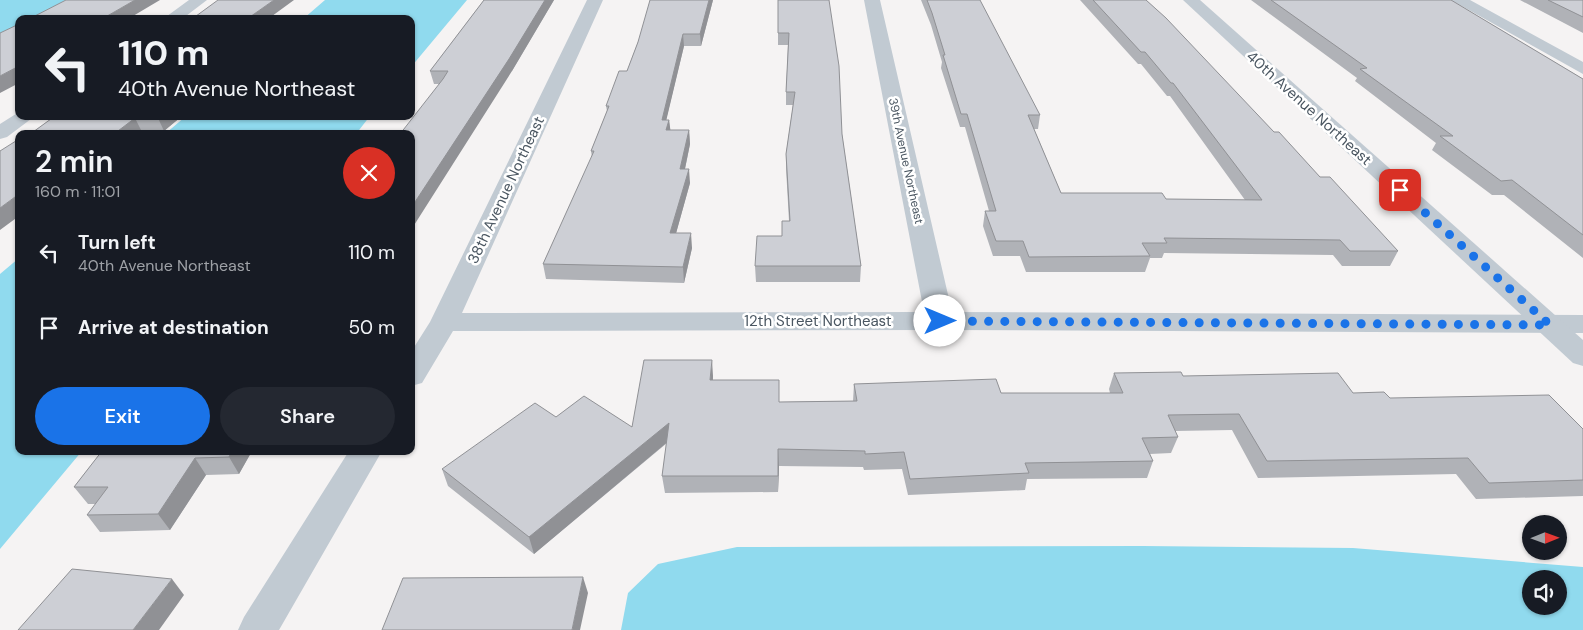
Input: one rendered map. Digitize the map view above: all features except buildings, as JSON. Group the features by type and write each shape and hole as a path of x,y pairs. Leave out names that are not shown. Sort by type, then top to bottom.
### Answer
{"street":[{"path":"177,15 199,0"},
{"name":"38th Avenue Northeast","path":"415,369 444,322 595,0"},
{"name":"39th Avenue Northeast","path":"872,0 940,321"},
{"name":"40th Avenue Northeast","path":"1191,0 1583,356"},
{"path":"1459,0 1583,69"},
{"path":"0,133 19,120"},
{"name":"12th Street Northeast","path":"444,322 940,321 1583,324"},
{"path":"258,630 364,455"}],"water":[{"path":"0,0 66,0 39,15 15,15 15,28 0,36"},
{"path":"325,0 467,0 415,62 415,15 308,15"},
{"path":"181,120 367,120 359,130 170,130"},
{"path":"15,261 15,455 79,455 0,549 0,274"},
{"path":"1142,546 1353,548 1583,567 1583,630 621,630 628,593 658,564 737,547"}],"route":[{"path":"940,321 1550,325 1400,190"}]}
